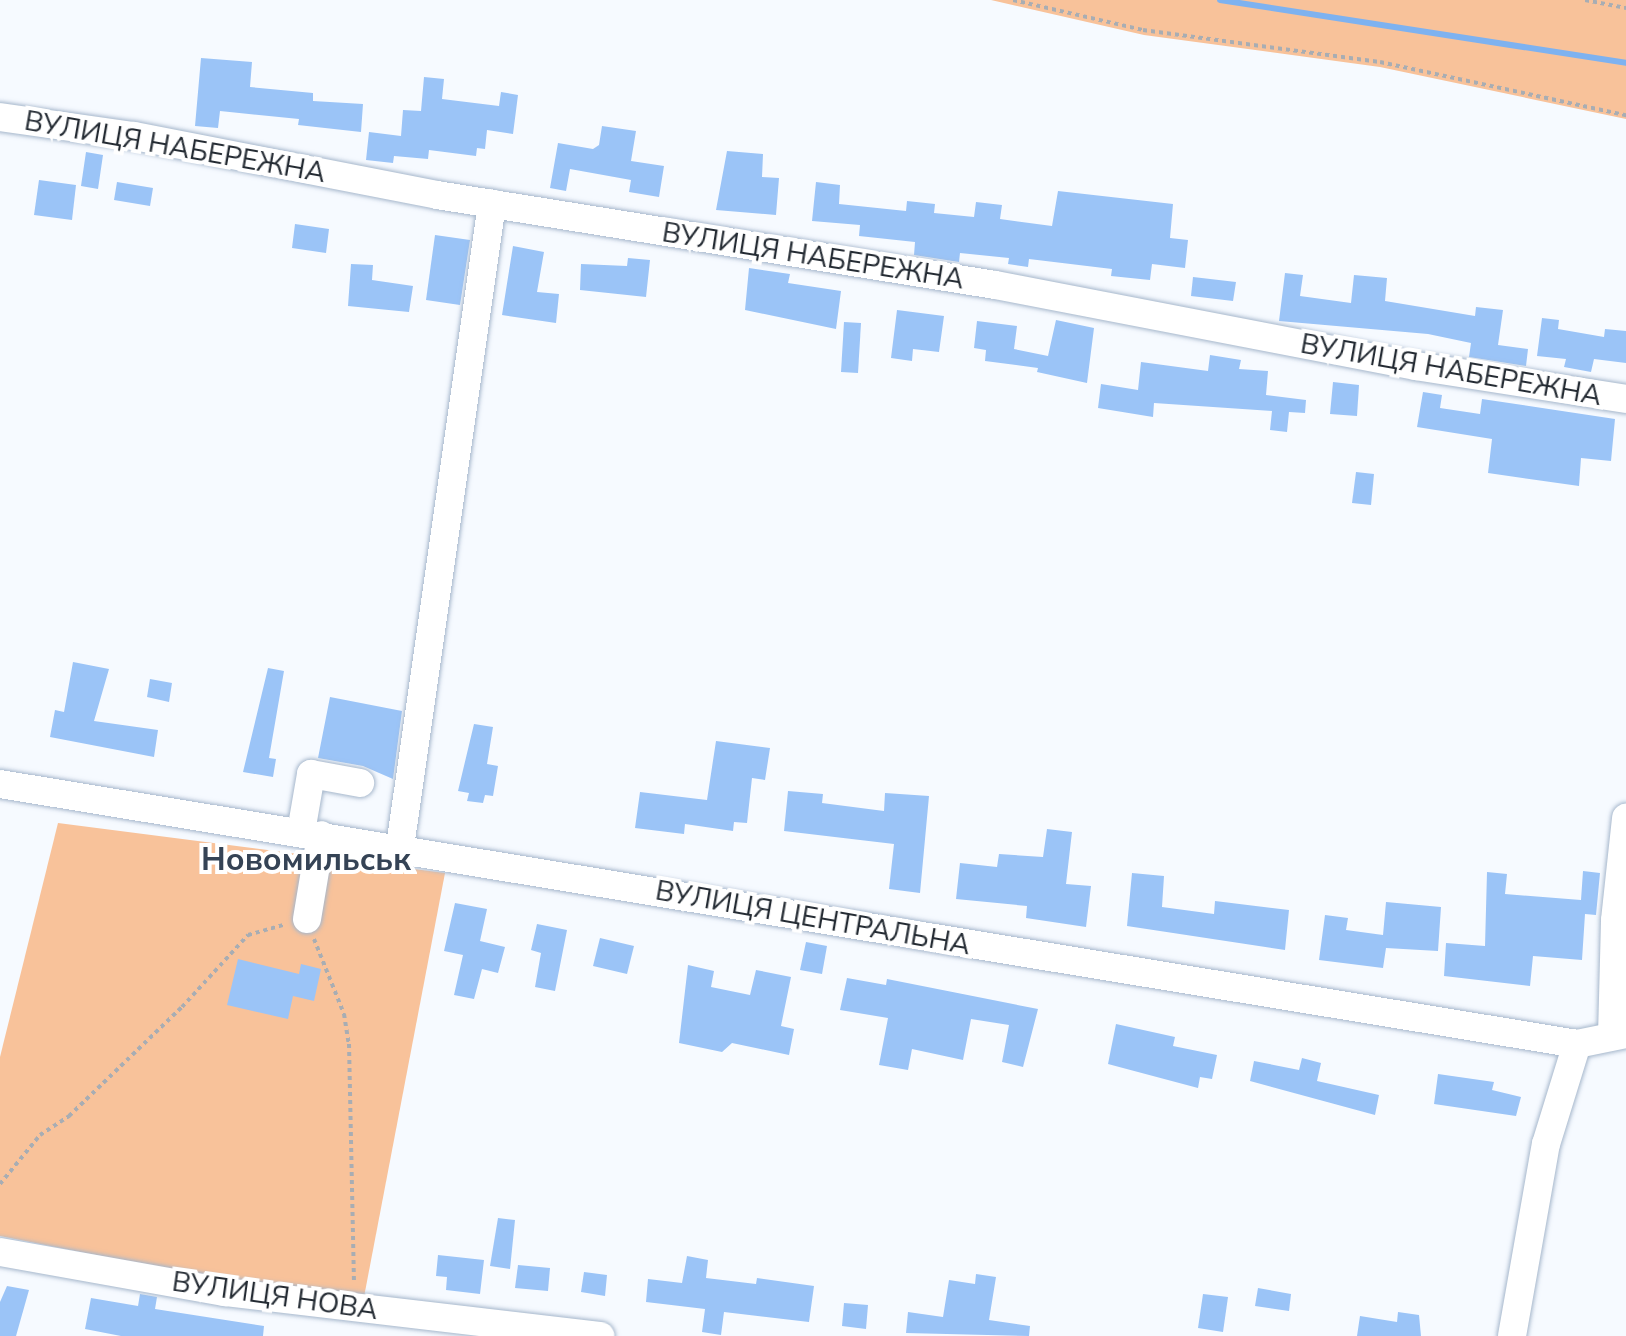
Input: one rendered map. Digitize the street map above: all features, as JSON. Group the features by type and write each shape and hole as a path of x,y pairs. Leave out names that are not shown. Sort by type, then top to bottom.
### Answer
{"street":[{"name":"ВУЛИЦЯ НАБЕРЕЖНА","path":"0,117 134,136 492,204 995,285 1416,366 1626,399"},
{"path":"400,847 492,204"},
{"path":"307,919 311,774 360,783"},
{"name":"ВУЛИЦЯ ЦЕНТРАЛЬНА","path":"0,784 400,847 1577,1044 1619,1035"},
{"path":"1619,1035 1615,920 1626,818"},
{"path":"1512,1336 1546,1144 1577,1044"},
{"name":"ВУЛИЦЯ НОВА","path":"0,1252 225,1292 600,1336"}],"path":[{"path":"1013,0 1143,30 1380,62 1626,115"},
{"path":"1585,0 1626,8"},
{"path":"0,1184 40,1135 69,1116 182,1007 248,935 307,919 344,1014 349,1044 354,1307"}],"shaded area":[{"path":"991,0 1626,0 1626,119 1380,67 1144,35"},
{"path":"58,823 445,873 364,1297 237,1283 0,1236 0,1057"}],"building":[{"path":"201,58 252,62 250,87 313,93 313,101 363,104 361,132 298,125 299,119 220,111 218,128 195,126"},
{"path":"424,77 444,79 442,99 499,106 501,92 518,95 513,134 487,130 485,149 477,148 476,156 429,150 428,159 394,156 393,163 366,160 369,132 401,136 403,110 421,111"},
{"path":"602,126 636,131 631,161 664,166 659,197 629,192 631,180 570,169 566,191 550,188 558,143 593,149 599,145"},
{"path":"727,151 763,154 762,177 779,178 776,215 716,210"},
{"path":"86,152 103,155 98,189 81,186"},
{"path":"39,180 76,185 72,220 34,215"},
{"path":"117,182 153,188 150,206 114,200"},
{"path":"816,182 840,185 839,204 906,211 907,201 935,204 934,213 974,217 976,202 1002,205 1000,219 1052,226 1058,191 1173,204 1170,238 1188,240 1185,268 1152,264 1150,280 1111,276 1112,269 1029,259 1028,267 1008,264 1009,258 960,253 959,262 914,255 915,242 859,236 860,225 812,221"},
{"path":"295,224 329,229 326,253 292,248"},
{"path":"435,235 470,240 460,305 426,300"},
{"path":"513,246 544,252 537,292 559,294 556,323 502,315"},
{"path":"628,258 650,260 646,297 580,290 581,264 627,266"},
{"path":"351,264 373,265 372,280 413,286 409,312 348,306"},
{"path":"749,268 790,274 788,283 841,291 836,329 745,310"},
{"path":"1285,273 1303,275 1300,296 1351,303 1354,275 1387,278 1385,301 1475,316 1476,307 1503,310 1498,345 1528,349 1526,366 1469,357 1471,343 1428,334 1279,321"},
{"path":"1193,277 1236,282 1233,301 1191,296"},
{"path":"897,310 944,316 939,352 913,349 912,361 891,358"},
{"path":"1542,318 1559,320 1558,329 1604,337 1605,329 1626,331 1626,363 1594,359 1591,372 1564,367 1566,359 1537,356"},
{"path":"1056,320 1094,328 1087,383 1037,372 1038,368 985,361 986,350 974,348 977,321 1017,326 1014,349 1048,356"},
{"path":"844,322 861,323 858,373 841,372"},
{"path":"1210,355 1241,360 1239,369 1268,371 1266,395 1306,400 1305,413 1289,412 1287,432 1270,430 1272,411 1154,403 1153,417 1098,408 1101,384 1138,390 1141,362 1208,371"},
{"path":"1333,382 1359,385 1357,416 1330,414"},
{"path":"1423,392 1442,395 1440,408 1480,414 1482,399 1615,419 1611,461 1581,458 1579,486 1488,473 1492,439 1417,427"},
{"path":"1356,472 1374,474 1371,505 1352,503"},
{"path":"73,662 109,669 94,721 158,730 154,757 50,737 55,710 64,712"},
{"path":"268,668 284,671 269,758 276,759 273,777 243,772"},
{"path":"150,679 172,683 169,702 147,697"},
{"path":"330,697 402,711 393,779 363,766 318,758"},
{"path":"474,724 493,727 487,764 498,766 493,796 485,795 483,803 467,801 469,793 458,791"},
{"path":"716,741 770,748 765,780 752,778 747,823 734,822 733,831 685,824 684,834 635,828 640,792 707,800"},
{"path":"788,791 823,794 822,803 884,811 885,793 929,796 920,893 889,889 894,844 784,831"},
{"path":"1047,829 1072,832 1066,884 1091,886 1086,927 1026,918 1027,906 956,899 960,863 997,867 999,854 1043,857"},
{"path":"1583,871 1600,873 1596,915 1585,914 1582,960 1533,956 1530,986 1444,976 1446,943 1485,946 1487,872 1507,874 1505,894 1581,900"},
{"path":"1132,873 1164,876 1162,907 1214,914 1215,901 1289,910 1285,950 1127,926"},
{"path":"1386,902 1441,907 1438,951 1386,948 1383,968 1319,960 1325,915 1348,918 1346,930 1383,935"},
{"path":"455,903 487,909 480,941 505,947 498,973 482,969 474,999 454,995 463,955 444,951"},
{"path":"537,924 567,930 555,991 535,987 541,953 531,950"},
{"path":"600,938 634,946 627,974 593,966"},
{"path":"806,942 827,946 822,974 800,970"},
{"path":"238,959 299,974 301,964 321,969 314,1001 293,996 288,1019 227,1005"},
{"path":"688,965 714,971 711,987 750,995 756,970 791,977 781,1026 794,1029 789,1055 732,1043 722,1052 679,1043"},
{"path":"847,978 886,985 887,979 1038,1009 1023,1067 1002,1062 1009,1025 971,1019 963,1060 912,1049 908,1070 879,1065 888,1018 840,1010"},
{"path":"1116,1024 1175,1037 1173,1046 1217,1055 1212,1079 1200,1077 1198,1088 1108,1064"},
{"path":"1302,1058 1321,1063 1317,1081 1379,1095 1375,1115 1250,1081 1254,1061 1299,1070"},
{"path":"1438,1074 1494,1082 1492,1090 1521,1097 1516,1116 1434,1104"},
{"path":"498,1218 515,1220 510,1269 490,1266"},
{"path":"438,1255 484,1260 480,1294 446,1290 447,1277 436,1276"},
{"path":"687,1256 708,1260 706,1278 756,1284 757,1278 814,1286 809,1322 724,1312 721,1335 702,1332 705,1309 646,1302 648,1279 682,1283"},
{"path":"518,1265 550,1268 548,1291 515,1288"},
{"path":"584,1272 607,1275 605,1296 581,1292"},
{"path":"976,1274 996,1277 989,1320 1030,1326 1029,1336 906,1333 908,1312 943,1317 949,1280 975,1284"},
{"path":"7,1286 29,1290 16,1336 0,1336 0,1302"},
{"path":"1258,1288 1291,1294 1289,1311 1255,1306"},
{"path":"140,1294 157,1297 155,1309 264,1326 263,1336 121,1336 85,1329 91,1298 138,1306"},
{"path":"1203,1294 1228,1297 1223,1332 1198,1328"},
{"path":"844,1303 868,1305 866,1329 842,1326"},
{"path":"1398,1312 1419,1315 1421,1336 1357,1336 1360,1316 1397,1322"}],"waterway":[{"path":"1220,0 1626,63"}],"district":[{"name":"Новомильськ","path":"306,860"}]}
